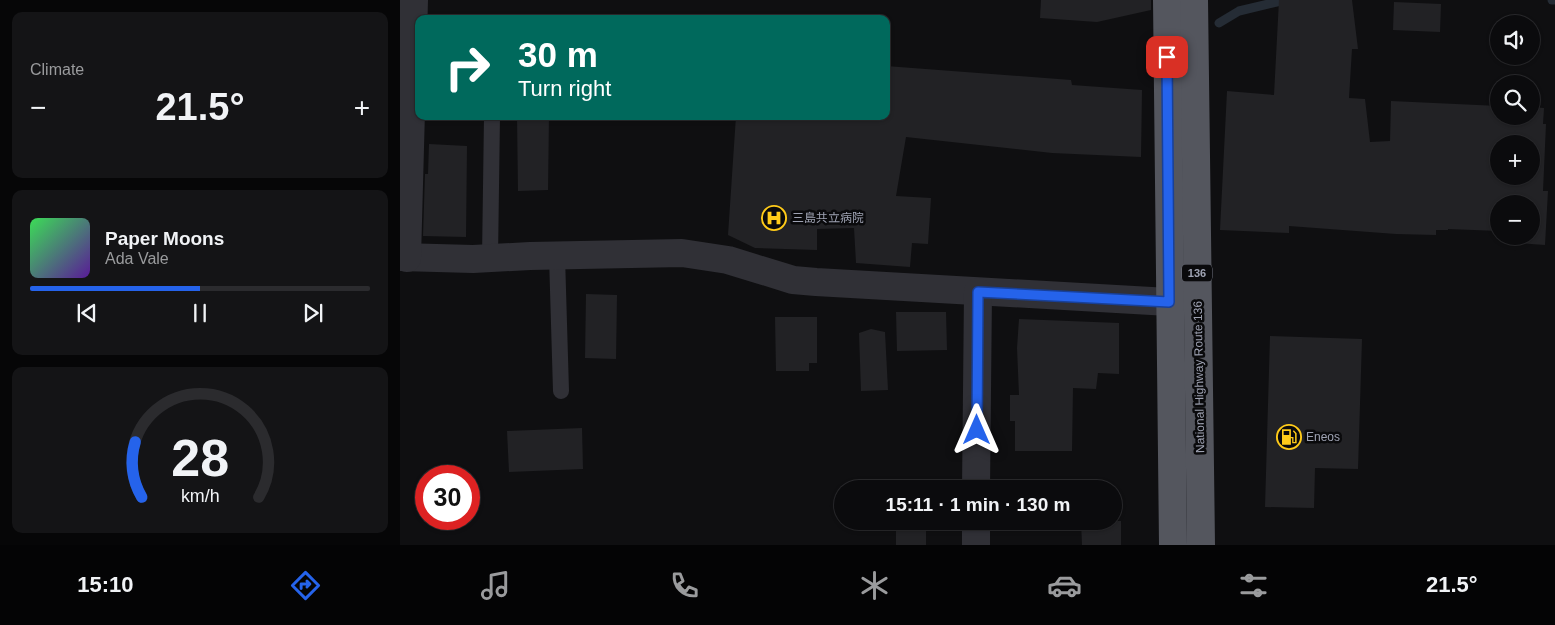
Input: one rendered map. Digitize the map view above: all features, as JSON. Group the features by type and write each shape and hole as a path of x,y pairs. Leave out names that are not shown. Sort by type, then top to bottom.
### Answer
{"highway":[{"name":"136","path":"1166,0 1172,545"},
{"name":"National Highway Route 136","path":"1194,0 1201,545"}],"street":[{"path":"414,0 404,257 490,258 682,253 728,260 794,280 1169,302"},
{"path":"976,480 978,292"},
{"path":"976,530 976,545"}],"lane":[{"path":"490,258 492,120"},
{"path":"557,256 561,391"}],"building":[{"path":"1041,0 1151,0 1151,10 1097,22 1040,18"},
{"path":"1279,0 1352,0 1358,49 1352,49 1349,98 1365,99 1370,142 1390,141 1391,101 1490,106 1490,125 1540,125 1540,108 1544,108 1543,124 1546,124 1543,191 1548,191 1545,245 1540,245 1540,195 1490,195 1490,231 1448,229 1436,230 1436,235 1289,226 1289,233 1220,230 1227,91 1274,95"},
{"path":"1394,2 1441,4 1440,32 1393,30"},
{"path":"890,66 1071,80 1072,85 1142,90 1141,157 1052,153 906,137 896,196 931,198 928,244 912,243 910,267 856,263 854,228 817,229 817,250 755,248 728,235 736,120 890,120"},
{"path":"517,120 549,120 548,190 518,191"},
{"path":"429,144 467,146 466,237 423,236 425,174 428,174"},
{"path":"586,294 617,295 616,359 585,358"},
{"path":"896,312 946,312 947,350 897,351"},
{"path":"775,317 817,317 817,363 809,363 809,371 776,371"},
{"path":"1019,319 1119,323 1119,374 1098,373 1096,389 1073,388 1072,451 1015,451 1015,421 1010,421 1010,395 1019,395 1017,348"},
{"path":"871,329 885,332 888,390 861,391 859,333"},
{"path":"1270,336 1362,339 1358,469 1315,468 1314,508 1265,507"},
{"path":"582,428 583,469 509,472 507,431"},
{"path":"896,530 926,530 926,545 896,545"},
{"path":"1081,530 1121,530 1121,545 1082,545"}],"waterway":[{"path":"1219,23 1239,11 1285,0"}],"place":[{"name":"三島共立病院","path":"774,218"},
{"name":"Eneos","path":"1289,437"}],"route":[{"path":"977,430 978,292 1169,302 1167,57"}]}
